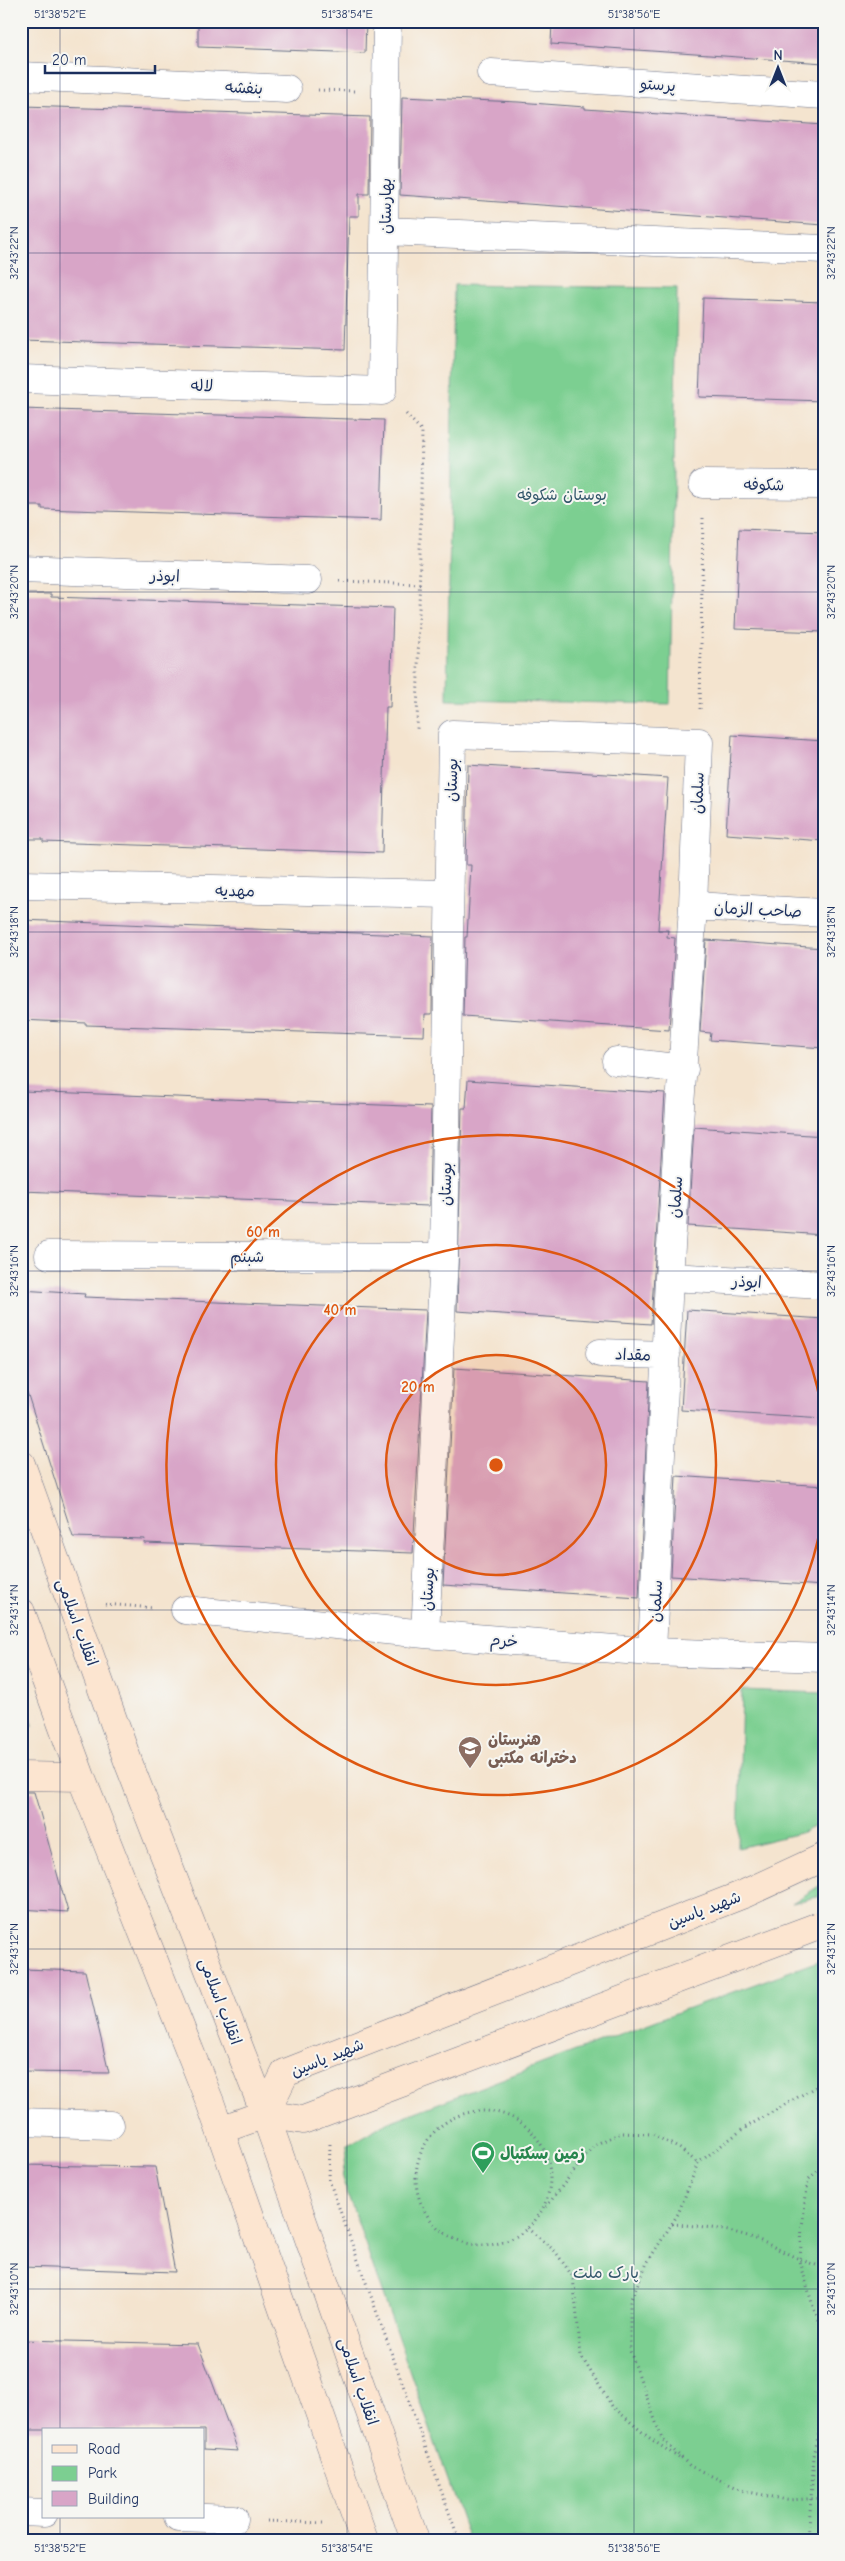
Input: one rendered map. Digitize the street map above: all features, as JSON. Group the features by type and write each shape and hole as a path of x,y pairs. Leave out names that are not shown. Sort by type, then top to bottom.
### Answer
{"main road":[{"name":"انقلاب اسلامی","path":"21,1464 129,1764 265,2114 415,2540"},
{"path":"21,1612 81,1777 220,2130 361,2532"},
{"path":"21,1776 81,1777"},
{"name":"شهید یاسین","path":"265,2114 285,2073 744,1894 824,1857"},
{"path":"220,2130 265,2114 303,2120 824,1924"}],"street":[{"name":"بهارستان","path":"382,391 388,21"},
{"name":"پرستو","path":"491,74 824,95"},
{"name":"بنفشه","path":"21,76 287,89"},
{"path":"385,231 824,249"},
{"name":"لاله","path":"21,379 382,391"},
{"name":"شکوفه","path":"703,484 824,485"},
{"name":"ابوذر","path":"21,569 308,580"},
{"path":"452,734 699,742"},
{"name":"بوستان","path":"425,1634 444,1257 452,734"},
{"name":"سلمان","path":"652,1652 669,1277 684,1069 693,906 699,742"},
{"name":"مهدیه","path":"21,886 450,894"},
{"name":"صاحب الزمان","path":"693,906 824,913"},
{"path":"616,1061 684,1069"},
{"name":"شبنم","path":"49,1255 444,1257"},
{"name":"ابوذر","path":"669,1277 824,1285"},
{"name":"مقداد","path":"600,1353 666,1355"},
{"name":"خرم","path":"185,1610 425,1634 652,1652 824,1658"},
{"path":"21,2122 110,2125"},
{"path":"21,2512 42,2513"},
{"path":"205,2518 234,2519"}],"path":[{"path":"287,89 386,92"},
{"path":"382,391 422,431 417,732 452,734"},
{"path":"699,742 703,484"},
{"path":"308,580 420,584"},
{"path":"70,1601 185,1610"},
{"path":"690,2466 662,2439 630,2351 630,2301 647,2263 671,2224 698,2163 743,2129 824,2082"},
{"path":"543,2211 551,2189 549,2166 542,2144 526,2126 507,2114 484,2111 461,2115 440,2126 427,2142 418,2161 416,2183 420,2203 432,2221 448,2235 468,2243 489,2244 510,2240 527,2228 543,2211 594,2145 621,2133 652,2134 680,2149 698,2163"},
{"path":"330,2141 329,2180 460,2540"},
{"path":"824,2164 808,2180 800,2261 814,2310 824,2330"},
{"path":"671,2224 706,2227 755,2239 800,2261 824,2267"},
{"path":"527,2228 555,2251 573,2277 581,2356 612,2406 648,2437 690,2466 744,2491 787,2500 824,2498"},
{"path":"808,2540 813,2499 814,2456 824,2408"},
{"path":"234,2519 361,2532"}],"green space":[{"name":"بوستان شکوفه","path":"454,285 677,288 670,704 447,700"},
{"path":"742,1690 824,1693 824,1822 800,1833 738,1848"},
{"path":"21,1693 33,1725 21,1725"},
{"path":"824,1883 824,1895 792,1903"},
{"name":"پارک ملت","path":"824,1959 824,2540 469,2540 342,2178 348,2145 384,2124 686,2009"}],"building":[{"path":"198,21 366,21 365,53 198,47"},
{"path":"552,21 824,21 824,63 551,44"},
{"path":"402,97 518,102 585,107 585,109 824,125 824,225 400,195"},
{"path":"23,106 370,117 369,194 359,194 359,216 349,216 345,350 21,340"},
{"path":"703,298 824,302 824,401 699,397"},
{"path":"21,409 384,420 381,520 42,509 42,506 21,506"},
{"path":"739,529 824,532 824,632 735,629"},
{"path":"21,594 51,594 51,597 393,608 390,707 386,707 382,853 43,842 43,839 21,839"},
{"path":"732,735 824,741 824,841 726,834"},
{"path":"468,765 668,778 658,930 668,930 667,937 675,938 669,1030 463,1016 465,937 467,937 471,865 466,865"},
{"path":"21,920 433,936 432,1014 425,1014 424,1036 86,1025 86,1023 21,1020"},
{"path":"706,940 824,948 824,1048 710,1040 711,1033 700,1032"},
{"path":"468,1080 665,1093 651,1324 457,1311 462,1108 466,1108"},
{"path":"23,1091 431,1107 429,1206 21,1191"},
{"path":"694,1127 824,1136 824,1235 688,1226"},
{"path":"21,1290 85,1294 84,1297 426,1310 413,1553 144,1543 145,1539 73,1537 27,1392 21,1391"},
{"path":"687,1310 824,1319 824,1419 681,1410"},
{"path":"454,1368 649,1381 639,1598 443,1585"},
{"path":"676,1476 824,1486 824,1586 671,1576"},
{"path":"21,1792 34,1792 68,1912 21,1909"},
{"path":"21,1969 85,1971 109,2073 21,2072"},
{"path":"21,2165 155,2167 175,2272 21,2267"},
{"path":"21,2340 198,2344 238,2451 205,2449 205,2428 42,2428 42,2430 21,2430"}],"place":[{"name":"هنرستان دخترانه مکتبی","path":"470,1769"},
{"name":"زمین بسکتبال","path":"483,2174"}]}
